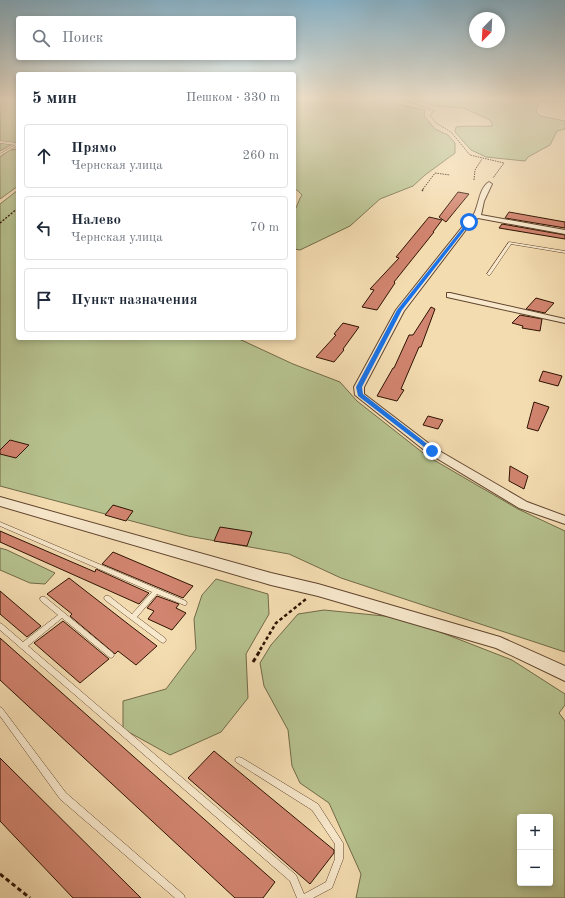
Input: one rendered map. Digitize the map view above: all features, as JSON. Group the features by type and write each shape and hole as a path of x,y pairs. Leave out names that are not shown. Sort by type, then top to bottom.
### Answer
{"street":[{"path":"489,184 481,201 477,216 469,222 400,310 359,387 360,395 432,451 523,505 565,520"},
{"path":"477,216 565,232"},
{"path":"450,295 565,321"},
{"path":"0,501 271,579 318,590 500,643 565,674"}],"lane":[{"path":"0,142 16,144"},
{"path":"0,155 16,145"},
{"path":"489,274 510,243 565,252"},
{"path":"0,524 184,603"},
{"path":"133,617 156,591"},
{"path":"106,598 163,640"},
{"path":"43,599 111,655"},
{"path":"23,646 62,615"},
{"path":"0,626 292,878 303,898 329,885 338,859 339,843 315,807 239,760"},
{"path":"0,710 63,796 181,898"}],"path":[{"path":"458,140 470,155 504,163 489,184"},
{"path":"474,180 474,170 482,159"},
{"path":"422,191 435,173 450,175"},
{"path":"0,223 16,210"},
{"path":"253,662 276,623 318,590"},
{"path":"0,874 30,898"}],"green space":[{"path":"0,140 16,140 16,142 0,151"},
{"path":"296,140 452,140 455,143 455,153 425,175 413,186 380,199 350,226 300,250 296,249 296,207 302,195 297,190"},
{"path":"462,140 553,140 550,145 528,157 525,161 486,157 471,150"},
{"path":"16,149 16,187 0,199 0,157 10,150"},
{"path":"16,192 16,340 241,340 293,364 340,382 357,401 427,456 518,509 565,531 565,652 341,578 289,554 188,536 0,486 0,204"},
{"path":"0,548 55,573 45,584 30,583 0,570"},
{"path":"216,579 268,594 269,614 246,654 248,698 221,732 170,755 123,729 123,701 166,689 196,649 194,619 202,595"},
{"path":"324,610 404,618 512,660 565,694 565,705 559,713 565,721 565,898 356,898 361,874 329,803 300,783 292,766 288,730 264,686 260,663 271,645 298,614"}],"building":[{"path":"458,192 469,194 446,222 439,217"},
{"path":"509,212 565,222 565,228 505,218"},
{"path":"429,217 442,220 394,282 395,283 377,310 362,307 374,290 370,289 399,258 396,257"},
{"path":"502,224 565,235 565,239 499,228"},
{"path":"536,298 554,303 545,313 526,309"},
{"path":"431,307 435,309 421,347 419,347 401,389 404,390 397,401 377,396 394,368 409,335 413,335"},
{"path":"520,315 542,319 540,331 522,328 523,326 512,323"},
{"path":"343,323 359,327 343,349 344,350 334,362 316,357 336,335 334,334"},
{"path":"543,371 562,376 558,386 539,381"},
{"path":"534,402 549,407 538,431 527,428"},
{"path":"428,416 443,420 438,429 423,425"},
{"path":"10,440 29,445 16,458 0,454 0,450"},
{"path":"510,466 528,476 524,489 509,481"},
{"path":"113,505 133,511 126,521 105,515"},
{"path":"220,527 252,532 247,546 214,541"},
{"path":"0,531 95,572 96,569 149,593 139,604 0,542"},
{"path":"113,552 193,586 183,598 102,564"},
{"path":"69,578 157,646 136,665 118,651 115,654 70,616 72,614 47,594"},
{"path":"0,591 41,626 27,637 0,614"},
{"path":"157,596 179,604 176,608 186,613 172,630 148,619 154,611 147,608"},
{"path":"63,621 109,659 80,683 34,643"},
{"path":"0,638 275,882 263,898 235,898 0,680"},
{"path":"214,751 334,850 334,853 310,884 188,778"},
{"path":"0,758 141,898 73,898 0,821"}],"route":[{"path":"432,451 360,395 359,387 400,310 469,222"}]}
